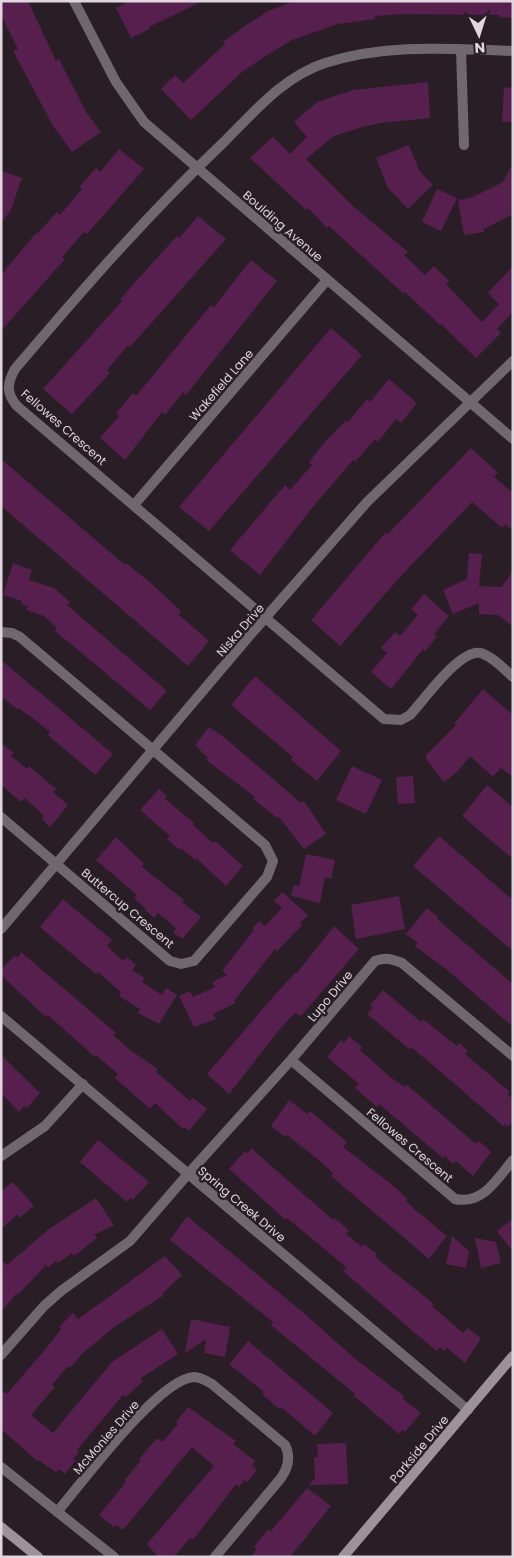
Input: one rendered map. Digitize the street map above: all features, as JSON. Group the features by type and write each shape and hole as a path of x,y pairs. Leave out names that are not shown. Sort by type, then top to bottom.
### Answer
{"main road":[{"name":"Parkside Drive","path":"344,1557 513,1356"},
{"path":"1,1527 38,1557"}],"street":[{"name":"Boulding Avenue","path":"74,1 101,54 132,107 144,122 513,439"},
{"name":"Fellowes Crescent","path":"513,52 394,49 341,59 312,69 285,82 196,168 111,256 15,369 10,379 9,396 17,406 384,719 401,720 410,715 457,661 474,652 484,654 513,677"},
{"path":"461,50 464,145"},
{"name":"Wakefield Lane","path":"134,505 327,280"},
{"name":"Niska Drive","path":"1,930 266,617 367,502 513,361"},
{"name":"Buttercup Crescent","path":"1,632 9,632 20,637 265,845 273,861 267,877 194,961 181,964 170,961 1,817"},
{"name":"Lupo Drive","path":"188,1174 291,1060 372,965 382,959 392,959 410,969 513,1056"},
{"name":"Spring Creek Drive","path":"1,1016 468,1410"},
{"name":"Fellowes Crescent","path":"291,1060 455,1199 464,1201 479,1197 513,1160"},
{"path":"1,1156 45,1126 83,1084"},
{"path":"1,1355 44,1306 61,1290 130,1241 188,1174"},
{"name":"McMonies Drive","path":"58,1512 152,1402 186,1380 195,1377 204,1379 285,1445 288,1458 287,1470 215,1557"},
{"path":"1,1467 114,1557"}],"building":[{"path":"1,1 28,1 56,61 59,59 86,112 101,132 72,152 52,124 13,51 18,49 1,15"},
{"path":"130,1 203,1 149,27 150,29 131,38 116,8"},
{"path":"294,1 513,1 513,18 499,17 499,15 403,14 375,16 375,19 338,24 292,40 264,57 242,72 191,120 161,89 175,75 183,83 225,44 223,42 246,25 268,11"},
{"path":"428,82 430,118 381,123 334,136 306,159 353,206 408,252 404,255 425,275 434,266 449,281 446,284 482,322 499,304 488,293 513,266 513,312 497,329 501,333 476,358 405,292 403,293 329,226 327,228 308,208 306,210 250,158 273,137 290,154 307,137 294,122 317,102 353,90"},
{"path":"504,87 513,88 513,122 502,122"},
{"path":"409,145 419,170 433,185 408,209 388,188 376,158"},
{"path":"119,149 144,169 87,234 84,232 62,257 65,259 1,331 1,275 36,233 57,212 60,215 82,189 79,187 96,168 100,172"},
{"path":"513,163 513,214 484,229 484,232 464,235 458,200 473,197 503,182"},
{"path":"1,171 22,178 11,210 1,223"},
{"path":"437,189 457,198 441,231 422,222"},
{"path":"198,216 226,239 130,347 128,345 107,370 110,373 72,414 43,389 122,301 120,300 137,280"},
{"path":"251,260 277,281 186,395 183,392 165,415 162,412 125,460 100,438 119,416 116,413 133,393 136,396 211,305 214,307"},
{"path":"331,328 362,355 209,531 179,507"},
{"path":"389,379 417,403 401,423 396,419 378,442 375,439 355,462 353,460 312,508 260,575 230,550 285,485 290,490 312,465 309,462 325,442 346,420 348,422 367,399 370,402"},
{"path":"471,448 498,473 494,477 513,493 513,531 505,524 502,528 472,502 399,578 340,646 311,620 386,532 388,534"},
{"path":"1,459 125,565 126,563 152,584 181,611 179,615 209,641 188,666 1,506"},
{"path":"469,553 482,554 479,586 502,587 513,570 513,627 498,615 479,614 479,603 453,614 443,590 467,579"},
{"path":"13,563 32,570 29,580 54,588 70,602 67,605 167,691 150,710 55,631 57,628 44,616 26,610 28,606 21,604 22,601 3,595"},
{"path":"424,594 449,616 434,634 437,637 425,651 423,649 391,689 371,672 387,653 381,648 395,632 400,636 418,615 411,609"},
{"path":"1,660 113,754 95,775 48,735 50,732 1,696"},
{"path":"255,676 341,751 317,781 291,760 293,757 231,705"},
{"path":"483,689 513,715 513,777 501,768 493,777 470,756 458,771 444,782 426,759 426,755 456,725 454,724"},
{"path":"209,727 225,738 301,803 304,801 326,834 304,849 278,816 277,818 253,799 255,797 206,760 208,758 195,745"},
{"path":"1,743 14,753 11,756 27,769 29,766 56,789 53,792 68,805 50,827 42,819 44,816 25,798 21,802 1,785"},
{"path":"352,766 382,780 366,814 336,800"},
{"path":"413,776 415,803 398,804 396,777"},
{"path":"487,785 513,807 513,859 462,816"},
{"path":"159,789 167,796 165,799 194,823 193,825 213,843 215,841 243,866 226,886 196,858 195,860 167,839 170,836 140,810"},
{"path":"439,836 513,900 513,951 413,866"},
{"path":"116,837 144,864 142,867 184,900 182,902 201,917 182,939 173,932 176,928 158,913 154,918 134,898 137,895 96,860"},
{"path":"306,854 335,860 331,879 325,877 320,903 291,896 294,885 299,886"},
{"path":"282,892 308,915 300,923 302,925 277,951 275,949 234,1001 236,1003 213,1014 216,1019 194,1027 179,996 190,991 193,997 215,987 212,982 227,975 222,971 254,930 252,929 259,921 265,926 282,908 274,901"},
{"path":"399,896 405,929 356,939 351,905"},
{"path":"63,899 112,940 107,946 123,961 127,957 136,965 132,970 145,978 142,982 162,995 166,988 177,995 159,1024 138,1013 140,1009 119,996 121,992 98,972 96,974 40,927"},
{"path":"427,908 438,917 437,919 513,984 513,1027 446,969 415,946 418,943 406,934"},
{"path":"334,926 359,949 301,1016 295,1013 279,1030 229,1094 207,1074 272,998 297,973"},
{"path":"21,952 116,1033 113,1035 130,1050 158,1069 156,1072 190,1101 192,1098 207,1109 189,1131 185,1127 183,1129 155,1103 150,1109 115,1078 118,1074 96,1055 95,1057 48,1015 46,1017 1,975 1,970 14,956 18,957"},
{"path":"383,990 421,1022 423,1019 457,1046 459,1043 468,1051 465,1054 510,1092 507,1094 513,1099 513,1121 508,1127 505,1124 503,1126 411,1047 409,1049 367,1014 373,1008 370,1005"},
{"path":"349,1036 362,1047 360,1050 390,1077 405,1087 407,1085 475,1143 480,1142 491,1152 473,1176 456,1161 453,1164 445,1156 443,1158 379,1104 377,1107 355,1088 359,1084 327,1057 341,1040 344,1043"},
{"path":"1,1055 40,1093 27,1108 24,1106 19,1112 1,1093"},
{"path":"289,1100 307,1114 310,1111 347,1142 343,1147 391,1184 407,1198 406,1201 413,1208 447,1236 429,1259 331,1176 333,1173 315,1157 287,1135 285,1137 271,1126"},
{"path":"98,1140 149,1182 133,1200 130,1198 127,1202 80,1162"},
{"path":"251,1148 333,1220 334,1218 349,1230 346,1234 362,1247 364,1244 377,1254 375,1257 434,1304 432,1306 463,1333 468,1328 481,1338 465,1363 447,1348 444,1351 440,1347 437,1351 415,1333 343,1271 346,1267 287,1218 286,1220 229,1169 244,1152 248,1153"},
{"path":"13,1182 34,1206 19,1218 17,1215 1,1229 1,1191"},
{"path":"96,1198 114,1225 94,1235 97,1238 74,1256 72,1253 58,1263 56,1261 48,1268 46,1265 18,1295 16,1294 1,1312 1,1260 7,1265 49,1229"},
{"path":"187,1216 305,1314 353,1357 404,1396 402,1398 421,1413 405,1432 402,1430 399,1434 354,1396 355,1394 271,1325 273,1322 170,1240"},
{"path":"513,1219 513,1252 497,1231"},
{"path":"452,1236 469,1251 466,1268 446,1264"},
{"path":"475,1238 496,1242 501,1263 481,1268"},
{"path":"165,1256 182,1275 162,1294 163,1296 117,1325 84,1352 70,1368 68,1366 52,1385 55,1387 31,1415 53,1433 112,1362 162,1329 178,1354 141,1378 143,1381 126,1397 123,1395 77,1450 79,1452 73,1459 76,1460 65,1474 59,1469 56,1472 37,1461 1,1429 1,1390 7,1394 53,1340 61,1329 59,1327 73,1313 78,1319"},
{"path":"191,1319 230,1327 225,1357 204,1353 206,1339 185,1353"},
{"path":"248,1341 333,1413 315,1436 281,1407 279,1409 262,1394 264,1392 229,1364"},
{"path":"188,1407 236,1441 233,1444 255,1461 252,1465 257,1470 247,1482 245,1480 239,1487 236,1484 193,1540 190,1538 174,1557 158,1557 147,1544 214,1466 192,1447 123,1530 116,1525 114,1527 99,1515 126,1482 125,1480 141,1460 139,1459 157,1438 162,1442 178,1424 176,1422"},
{"path":"346,1443 348,1484 309,1485 315,1478 314,1457 318,1457 317,1444"},
{"path":"307,1488 331,1506 290,1557 250,1557 257,1549 254,1547 268,1529 271,1531"}]}
